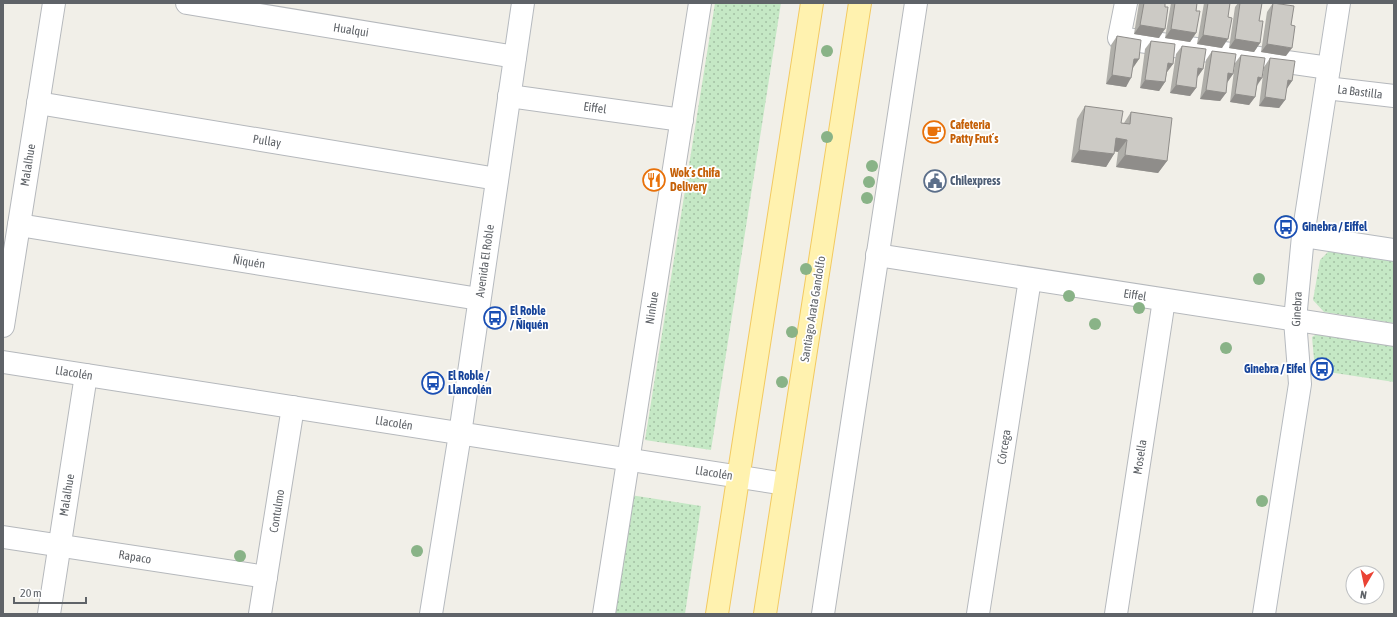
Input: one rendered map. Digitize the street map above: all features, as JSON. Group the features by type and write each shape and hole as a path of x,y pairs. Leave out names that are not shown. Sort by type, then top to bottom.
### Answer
{"main road":[{"path":"718,614 812,3"},
{"name":"Santiago Arata Gandolfo","path":"765,614 860,3"}],"street":[{"name":"Malalhue","path":"3,326 54,3"},
{"name":"Hualqui","path":"187,3 515,57"},
{"name":"Avenida El Roble","path":"431,614 460,434 523,3"},
{"name":"Ninhue","path":"604,614 700,3"},
{"path":"823,614 916,3"},
{"name":"La Bastilla","path":"1126,3 1119,38 1327,78 1394,96"},
{"name":"Ginebra","path":"1264,614 1300,384 1295,320 1303,236 1339,3"},
{"name":"Eiffel","path":"509,96 682,120"},
{"name":"Pullay","path":"38,103 497,179"},
{"name":"Ñiquén","path":"19,225 480,299"},
{"path":"1303,236 1394,250"},
{"name":"Eiffel","path":"877,255 1394,335"},
{"name":"Córcega","path":"978,614 1030,279"},
{"name":"Mosella","path":"1116,614 1164,300"},
{"name":"Llacolén","path":"3,362 785,484"},
{"name":"Malalhue","path":"49,614 86,375"},
{"name":"Contulmo","path":"260,614 293,407"},
{"name":"Rapaco","path":"3,538 266,578"}],"green space":[{"path":"715,3 781,3 711,450 645,440"},
{"path":"1330,250 1394,259 1394,323 1324,312 1313,300 1320,260"},
{"path":"1323,330 1394,341 1394,382 1315,370 1312,337"},
{"path":"624,494 701,506 685,614 607,614"}],"building":[{"path":"1144,3 1165,3 1165,7 1168,7 1165,29 1140,25"},
{"path":"1175,3 1197,3 1196,11 1200,11 1196,33 1171,29"},
{"path":"1208,3 1230,3 1228,17 1232,18 1228,39 1203,35"},
{"path":"1240,3 1262,3 1259,21 1263,21 1260,43 1235,39"},
{"path":"1273,3 1294,6 1291,25 1295,26 1292,48 1267,44"},
{"path":"1117,36 1141,40 1139,59 1134,59 1131,78 1112,75"},
{"path":"1151,41 1175,44 1173,64 1168,63 1165,82 1145,80"},
{"path":"1182,46 1206,49 1203,69 1198,68 1196,88 1176,85"},
{"path":"1212,51 1236,54 1233,74 1228,73 1226,93 1206,90"},
{"path":"1241,55 1265,58 1262,78 1258,77 1255,97 1235,94"},
{"path":"1270,58 1295,61 1292,81 1288,80 1285,100 1265,97"},
{"path":"1085,106 1123,111 1121,123 1130,124 1131,112 1172,118 1167,161 1125,155 1127,140 1116,138 1114,154 1079,150"}],"place":[{"name":"Cafeteria Patty Frut´s","path":"934,132"},
{"name":"Wok´s Chifa Delivery","path":"654,180"},
{"name":"Chilexpress","path":"935,181"},
{"name":"Ginebra / Eiffel","path":"1286,227"},
{"name":"El Roble / Ñiquén","path":"495,318"},
{"name":"Ginebra / Eifel","path":"1322,369"},
{"name":"El Roble / Llancolén","path":"433,383"}]}
